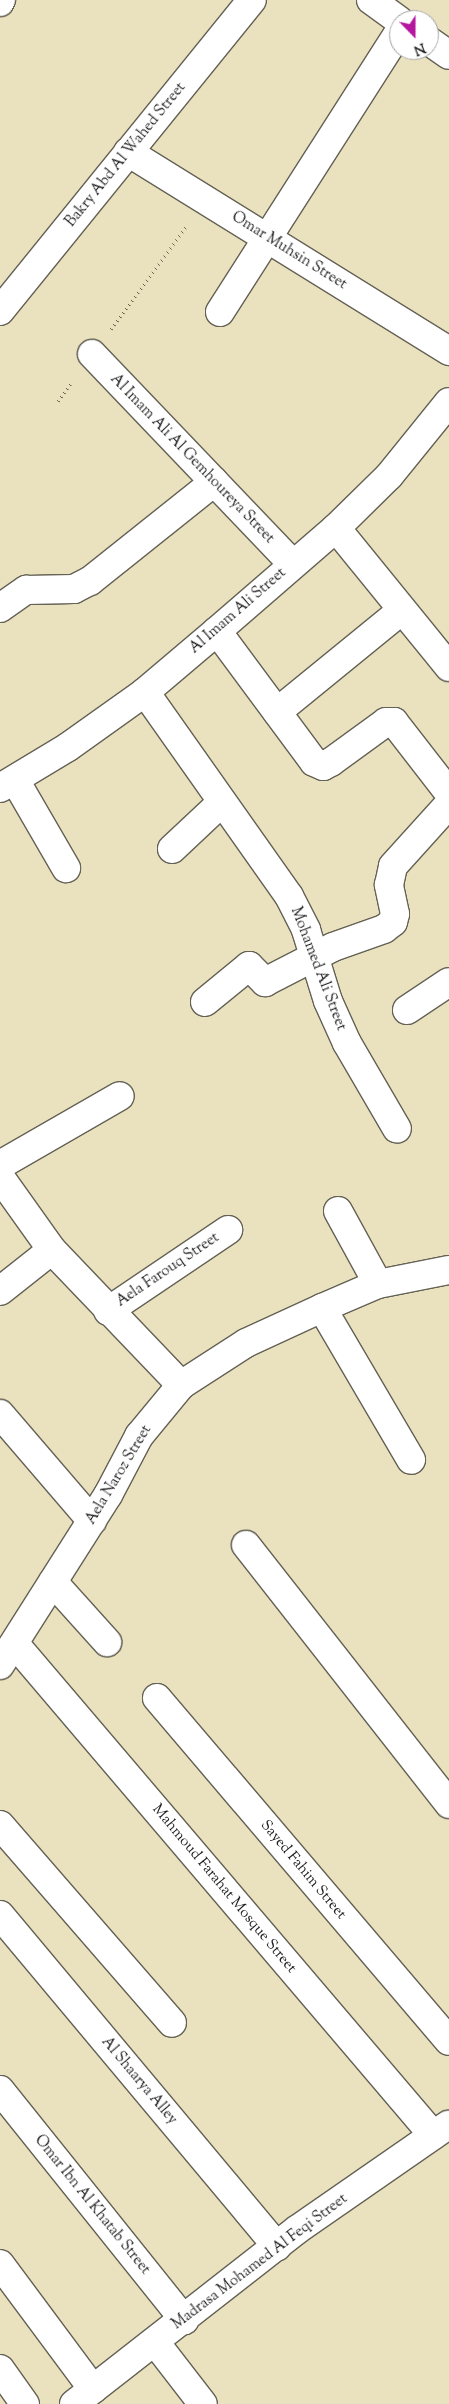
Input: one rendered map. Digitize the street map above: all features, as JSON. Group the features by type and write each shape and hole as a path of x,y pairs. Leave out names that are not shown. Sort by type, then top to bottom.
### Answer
{"street":[{"name":"Bakry Abd Al Wahed Street","path":"0,311 252,0"},
{"path":"371,0 389,13"},
{"path":"220,312 265,237 389,47"},
{"name":"Omar Muhsin Street","path":"128,152 449,351"},
{"name":"Al Imam Ali Al Gemhoureya Street","path":"92,354 292,564"},
{"name":"Al Imam Ali Street","path":"8,784 145,692 336,528 390,476 449,402"},
{"path":"0,608 26,590 74,588 90,581 214,482"},
{"path":"336,528 449,668"},
{"path":"276,712 402,610"},
{"path":"217,631 314,762 323,766 386,722 394,722 449,793"},
{"name":"Mohamed Ali Street","path":"145,692 221,803 289,896 314,955 328,1002 347,1043 397,1129"},
{"path":"8,784 66,868"},
{"path":"172,848 221,803"},
{"path":"204,1002 246,967 251,967 265,982 314,955 384,929 393,922 395,914 389,874 449,804"},
{"path":"407,1010 449,982"},
{"path":"0,1165 120,1096"},
{"path":"0,1177 52,1250 180,1385"},
{"path":"338,1211 378,1284"},
{"name":"Aela Farouq Street","path":"108,1311 228,1230"},
{"path":"0,1291 52,1250"},
{"name":"Aela Naroz Street","path":"8,1654 92,1521 139,1436 180,1385 246,1343 378,1284 449,1270"},
{"path":"322,1308 411,1460"},
{"path":"0,1414 92,1521"},
{"path":"246,1545 449,1804"},
{"path":"53,1582 107,1642"},
{"name":"Mahmoud Farahat Mosque Street","path":"8,1654 441,2130"},
{"name":"Sayed Fahim Street","path":"158,1698 449,2042"},
{"path":"0,1825 172,2023"},
{"name":"Al Shaarya Alley","path":"0,1915 277,2246"},
{"name":"Omar Ibn Al Khatab Street","path":"0,2090 184,2320"},
{"name":"Madrasa Mohamed Al Feqi Street","path":"83,2397 277,2246 441,2130"},
{"path":"0,2264 83,2397"},
{"path":"155,2342 203,2404"},
{"path":"0,2370 25,2404"}],"path":[{"path":"58,401 206,201"}]}
